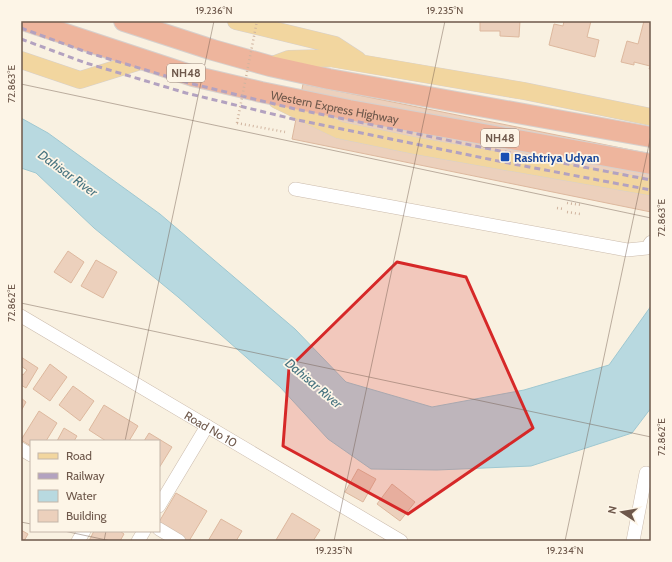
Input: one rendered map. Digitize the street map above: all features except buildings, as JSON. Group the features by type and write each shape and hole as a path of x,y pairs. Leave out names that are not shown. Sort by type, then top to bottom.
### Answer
{"highway":[{"name":"Western Express Highway","path":"26,21 193,76 261,92 349,110 651,164"},
{"name":"NH48","path":"124,21 213,50 270,66 651,137"}],"main road":[{"path":"236,21 335,45 363,64"},
{"path":"270,66 289,59 330,58 524,91 651,117"},
{"path":"21,60 80,80 144,60"},
{"path":"261,92 339,130 417,146 651,187"}],"street":[{"path":"295,189 627,250 647,248 651,242"},
{"name":"Road No 10","path":"21,316 401,541"},
{"path":"160,504 207,426"},
{"path":"21,450 30,454"},
{"path":"633,541 646,473"},
{"path":"160,530 179,541"},
{"path":"78,541 83,532"},
{"path":"138,541 143,532"}],"path":[{"path":"257,21 237,123 286,132"},
{"path":"567,203 582,205"},
{"path":"557,208 564,209"},
{"path":"567,212 580,214"}],"highlighted area":[{"path":"397,262 466,277 533,428 408,514 283,446 289,368"}],"water":[{"name":"Dahisar River","path":"21,118 48,133 160,214 295,329 346,382 432,407 524,390 609,365 651,306 651,408 632,433 531,466 437,470 371,469 328,439 280,387 178,297 94,228 36,173 21,168"}],"railway":[{"path":"21,28 89,53 189,83 295,109 651,180"},
{"path":"21,39 86,63 186,93 293,119 503,162 651,190"}],"place":[{"name":"Rashtriya Udyan","path":"505,157"}]}
